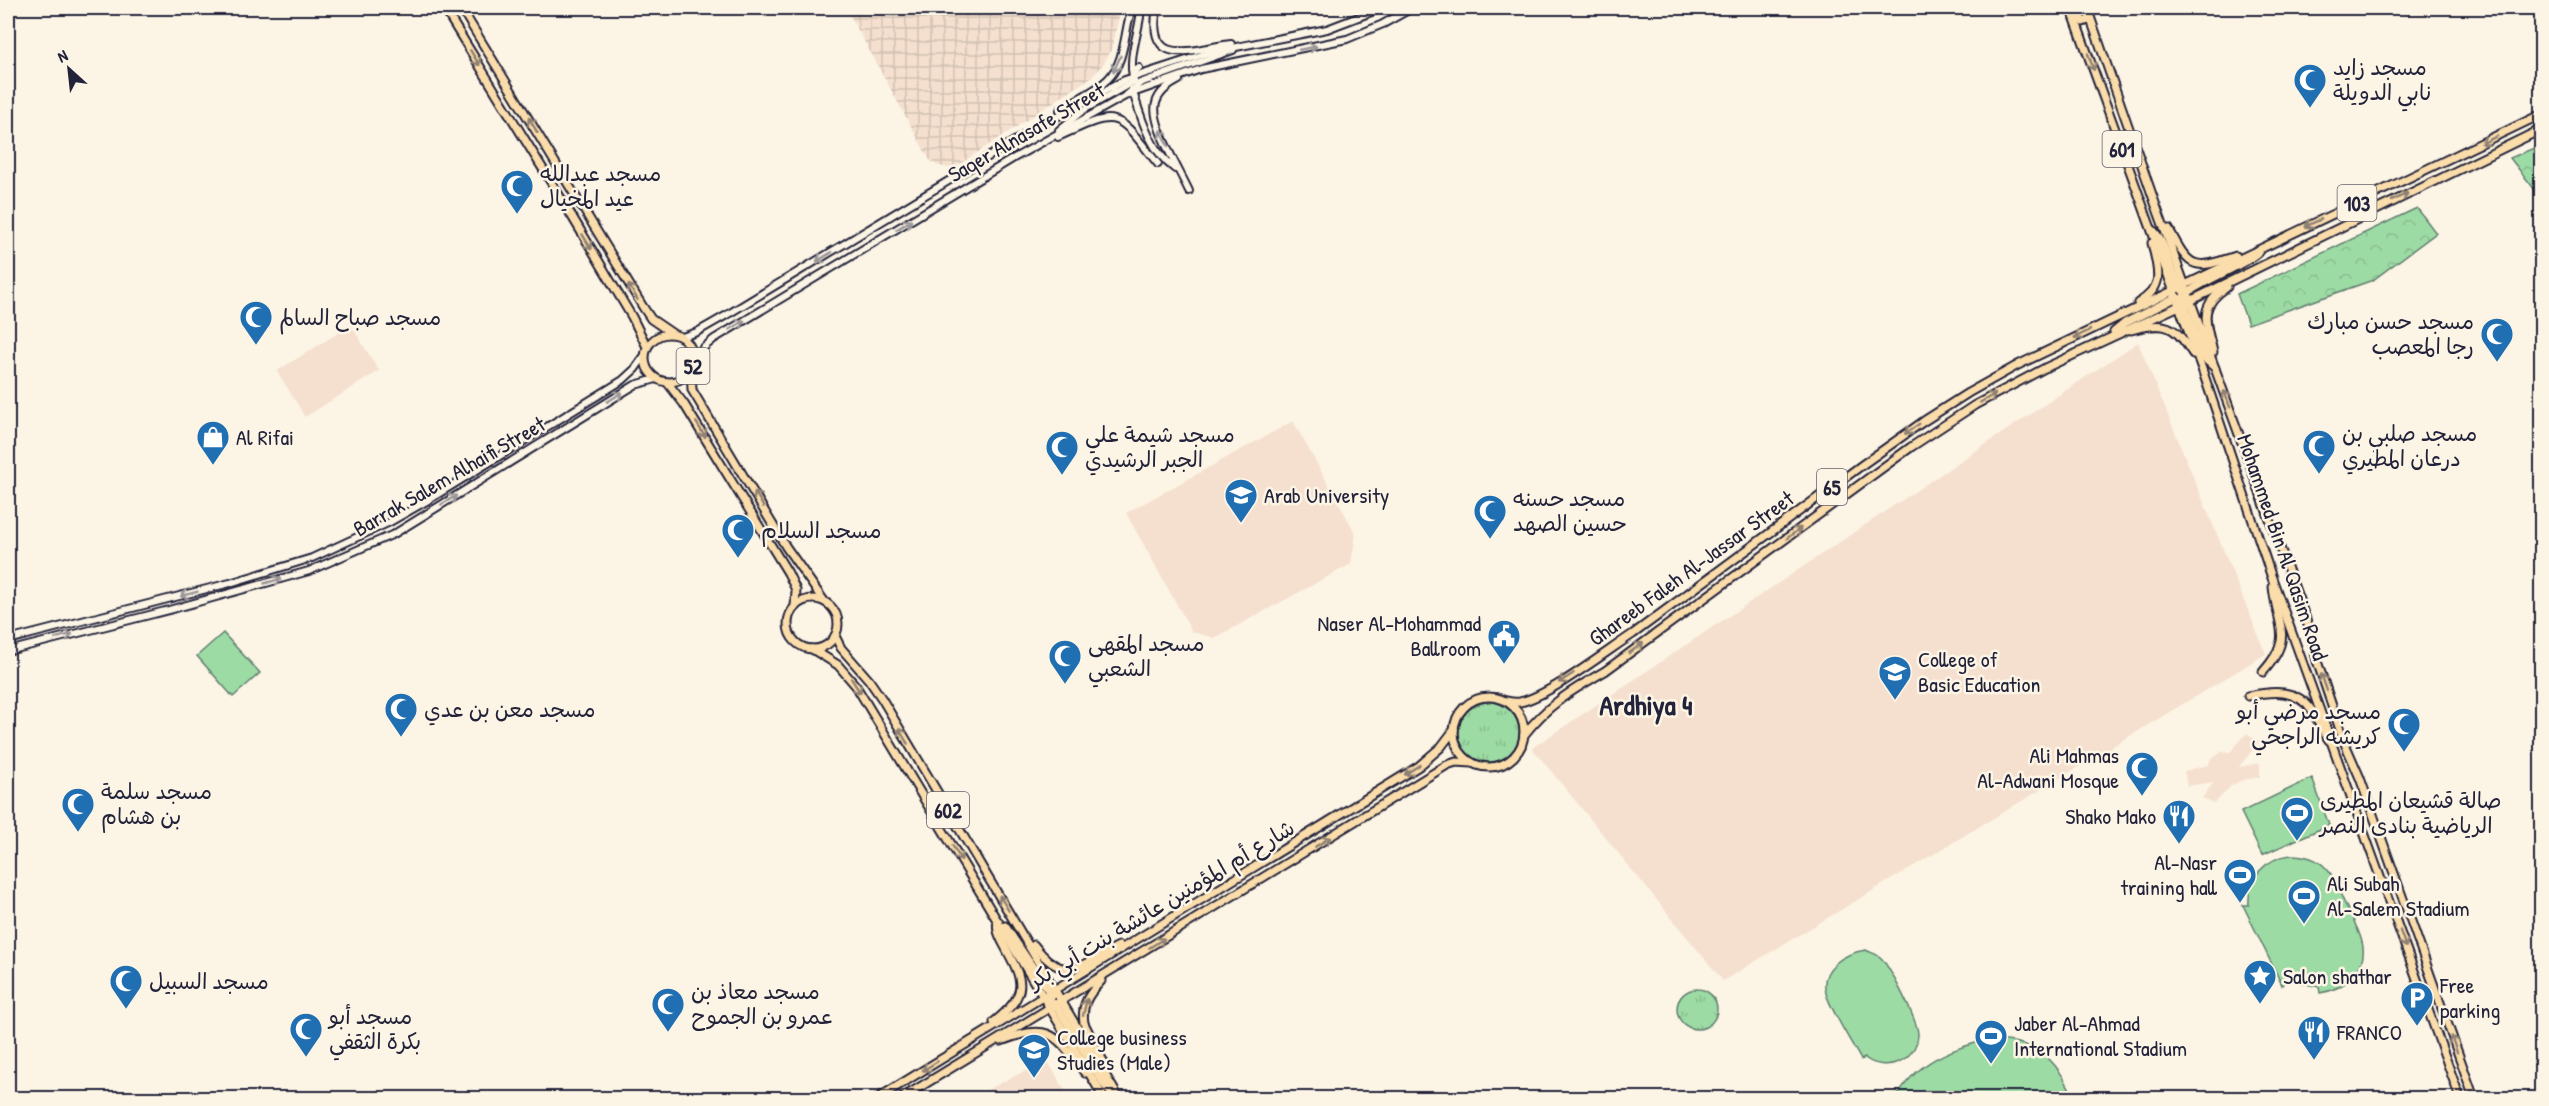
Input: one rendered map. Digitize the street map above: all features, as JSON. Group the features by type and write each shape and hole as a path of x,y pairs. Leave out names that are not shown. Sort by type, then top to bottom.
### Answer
{"main road":[{"path":"444,8 621,298 646,351"},
{"path":"461,8 643,308 651,319 673,334"},
{"path":"1036,128 1108,79 1121,55 1132,8"},
{"path":"1141,8 1133,46 1133,82 1148,134 1161,157 1174,169"},
{"path":"1156,8 1154,22 1156,33 1163,44 1174,52 1187,53 1215,46 1267,40"},
{"path":"1133,82 1215,57 1241,46 1327,29 1382,8"},
{"name":"Saqer Alnasafe Street","path":"682,337 697,332 725,316 1036,128 1133,82 1347,39 1383,24 1412,8"},
{"name":"Mohammed Bin Al Qasim Road","path":"2071,8 2150,227 2221,381 2311,633 2316,657 2343,739 2363,787 2474,1098"},
{"path":"2076,8 2083,22 2089,20 2090,15"},
{"name":"Mohammed Bin Al Qasim Road","path":"2087,8 2155,203 2202,369 2272,578 2460,1098"},
{"path":"1190,191 1157,124 1156,102 1170,85 1179,80 1251,58"},
{"name":"Saqer Alnasafe Street","path":"692,366 702,349 714,339 1052,137 1082,111 1133,82"},
{"path":"508,112 512,104 522,106"},
{"name":"103","path":"2262,248 2541,114"},
{"path":"1014,158 1093,121 1109,118 1125,125 1158,164"},
{"name":"103","path":"2182,295 2250,271 2541,129"},
{"path":"2155,203 2182,255 2196,264 2206,266 2262,248"},
{"path":"2105,323 2154,291 2158,273 2146,214"},
{"path":"2109,337 2125,323 2239,267 2262,248"},
{"path":"2221,381 2205,319 2206,309 2216,294 2250,271"},
{"name":"Ghareeb Faleh Al-Jassar Street","path":"1506,701 1518,703 1531,699 1633,634 1924,421 2018,365 2105,323 2182,295"},
{"path":"2109,337 2153,324 2162,324 2180,334 2202,369"},
{"name":"52","path":"673,334 682,337 692,348 692,366 681,380 667,382 656,379 650,373 646,351 658,336 673,334"},
{"name":"Ghareeb Faleh Al-Jassar Street","path":"1524,735 1539,716 1562,697 1605,671 1700,603 1911,447 2015,382 2109,337"},
{"name":"Barrak Salem Alhaifi Street","path":"9,639 230,583 312,558 390,522 623,380 646,351"},
{"name":"602","path":"692,366 691,383 697,398 794,559 837,616 835,636 841,648 882,699 1015,921 1104,1098"},
{"name":"Barrak Salem Alhaifi Street","path":"10,650 309,571 394,534 635,385 656,379"},
{"name":"602","path":"667,382 690,413 788,573 796,590 795,607 788,620 790,634 800,646 830,658 850,677 998,921"},
{"path":"585,403 590,409 589,414"},
{"path":"390,522 389,531 394,534"},
{"path":"376,529 382,533 383,539"},
{"path":"248,578 247,583 250,588"},
{"path":"2263,672 2277,656 2283,638 2272,578"},
{"path":"230,583 234,587 232,592"},
{"path":"795,607 809,599 824,601"},
{"path":"812,649 826,646 835,636"},
{"path":"9,639 10,650"},
{"path":"2248,696 2275,692 2298,698 2310,708 2332,743"},
{"name":"65","path":"1454,730 1460,713 1477,699 1487,697 1506,701"},
{"path":"1506,701 1520,715 1524,735"},
{"path":"1454,730 1458,749 1472,763"},
{"name":"شارع أم المؤمنين عائشة بنت أبي بكر","path":"878,1098 1419,766 1441,747 1454,730"},
{"name":"65","path":"1472,763 1484,767 1507,762 1516,755 1524,735"},
{"name":"شارع أم المؤمنين عائشة بنت أبي بكر","path":"902,1098 1447,765 1456,762 1472,763"},
{"path":"980,1035 1014,1005 1021,991 1019,973 999,935 998,921 1008,928 1050,993 1102,1083 1117,1098"},
{"path":"1015,921 1047,962 1064,970 1078,967 1149,933"},
{"path":"1107,974 1085,1001 1083,1016 1084,1023 1108,1071 1109,1080"},
{"name":"602","path":"1056,1004 1109,1080 1117,1098"},
{"path":"985,1048 1032,1031 1052,1036 1063,1045 1104,1098"}],"shaded area":[{"path":"846,8 1121,8 1112,48 1104,63 1093,76 957,166 948,168 936,165 929,159"},
{"path":"351,325 379,371 305,417 277,371"},
{"name":"College of Basic Education","path":"2138,342 2266,654 1723,981 1532,748"},
{"name":"Arab University","path":"1293,421 1356,534 1351,564 1215,638 1192,632 1126,513"},
{"path":"2247,733 2259,742 2239,767 2260,763 2260,777 2232,785 2214,804 2202,798 2214,782 2187,786 2184,771 2208,765 2212,757 2214,758 2222,751 2230,752"},
{"name":"College business Studies (Male)","path":"1047,1060 1070,1098 971,1098"}],"green space":[{"path":"2534,148 2542,148 2541,185 2535,190 2510,158"},
{"path":"2417,208 2436,233 2373,280 2248,324 2237,294"},
{"path":"223,633 260,673 233,697 197,656"},
{"path":"1483,702 1495,702 1506,707 1514,715 1519,732 1517,744 1506,757 1495,762 1483,762 1472,757 1464,749 1459,738 1459,726 1464,715 1472,707"},
{"path":"2312,778 2329,825 2262,855 2241,812"},
{"name":"Ali Subah Al-Salem Stadium","path":"2291,855 2314,859 2328,871 2361,937 2363,952 2358,969 2346,982 2329,991 2320,993 2319,987 2302,983 2290,975 2282,985 2243,905 2249,905 2251,886 2260,871 2273,860"},
{"path":"1866,950 1879,956 1886,965 1904,997 1917,1029 1918,1035 1912,1052 1898,1062 1890,1064 1881,1065 1865,1058 1861,1060 1836,1017 1826,993 1826,976 1835,963 1850,954"},
{"path":"1697,989 1705,990 1711,995 1716,1001 1716,1017 1711,1023 1705,1028 1697,1029 1689,1028 1683,1023 1678,1017 1677,1009 1678,1001 1683,995 1689,990"},
{"name":"Jaber Al-Ahmad International Stadium","path":"1988,1040 2019,1043 2041,1053 2059,1071 2074,1098 1896,1098 1913,1075 1935,1059"}],"place":[{"name":"مسجد زايد نابي الدويلة","path":"2310,109"},
{"name":"مسجد عبدالله عيد المخيال","path":"517,215"},
{"name":"مسجد صباح السالم","path":"256,346"},
{"name":"مسجد حسن مبارك رجا المعصب","path":"2497,363"},
{"name":"Al Rifai","path":"213,466"},
{"name":"مسجد صلبي بن درعان المطيري","path":"2319,475"},
{"name":"مسجد شيمة علي الجبر الرشيدي","path":"1062,476"},
{"name":"Arab University","path":"1241,524"},
{"name":"مسجد حسنه حسين الصهد","path":"1490,540"},
{"name":"مسجد السلام","path":"738,559"},
{"name":"Naser Al-Mohammad Ballroom","path":"1504,665"},
{"name":"مسجد المقهى الشعبي","path":"1065,685"},
{"name":"College of Basic Education","path":"1895,701"},
{"name":"مسجد معن بن عدي","path":"401,738"},
{"name":"مسجد مرضي أبو كريشه الراجحي","path":"2404,753"},
{"name":"Ali Mahmas Al-Adwani Mosque","path":"2142,797"},
{"name":"مسجد سلمة بن هشام","path":"78,833"},
{"name":"صالة قشيعان المطيرى الرياضية بنادى النصر","path":"2297,842"},
{"name":"Shako Mako","path":"2179,845"},
{"name":"Al-Nasr training hall","path":"2240,904"},
{"name":"Ali Subah Al-Salem Stadium","path":"2304,925"},
{"name":"Salon shathar","path":"2260,1005"},
{"name":"مسجد السبيل","path":"126,1010"},
{"name":"Free parking","path":"2417,1027"},
{"name":"مسجد معاذ بن عمرو بن الجموح","path":"668,1033"},
{"name":"مسجد أبو بكرة الثقفي","path":"306,1058"},
{"name":"FRANCO","path":"2314,1061"},
{"name":"Jaber Al-Ahmad International Stadium","path":"1991,1065"},
{"name":"College business Studies (Male)","path":"1034,1079"}],"district":[{"name":"Ardhiya 4","path":"1646,705"}]}
